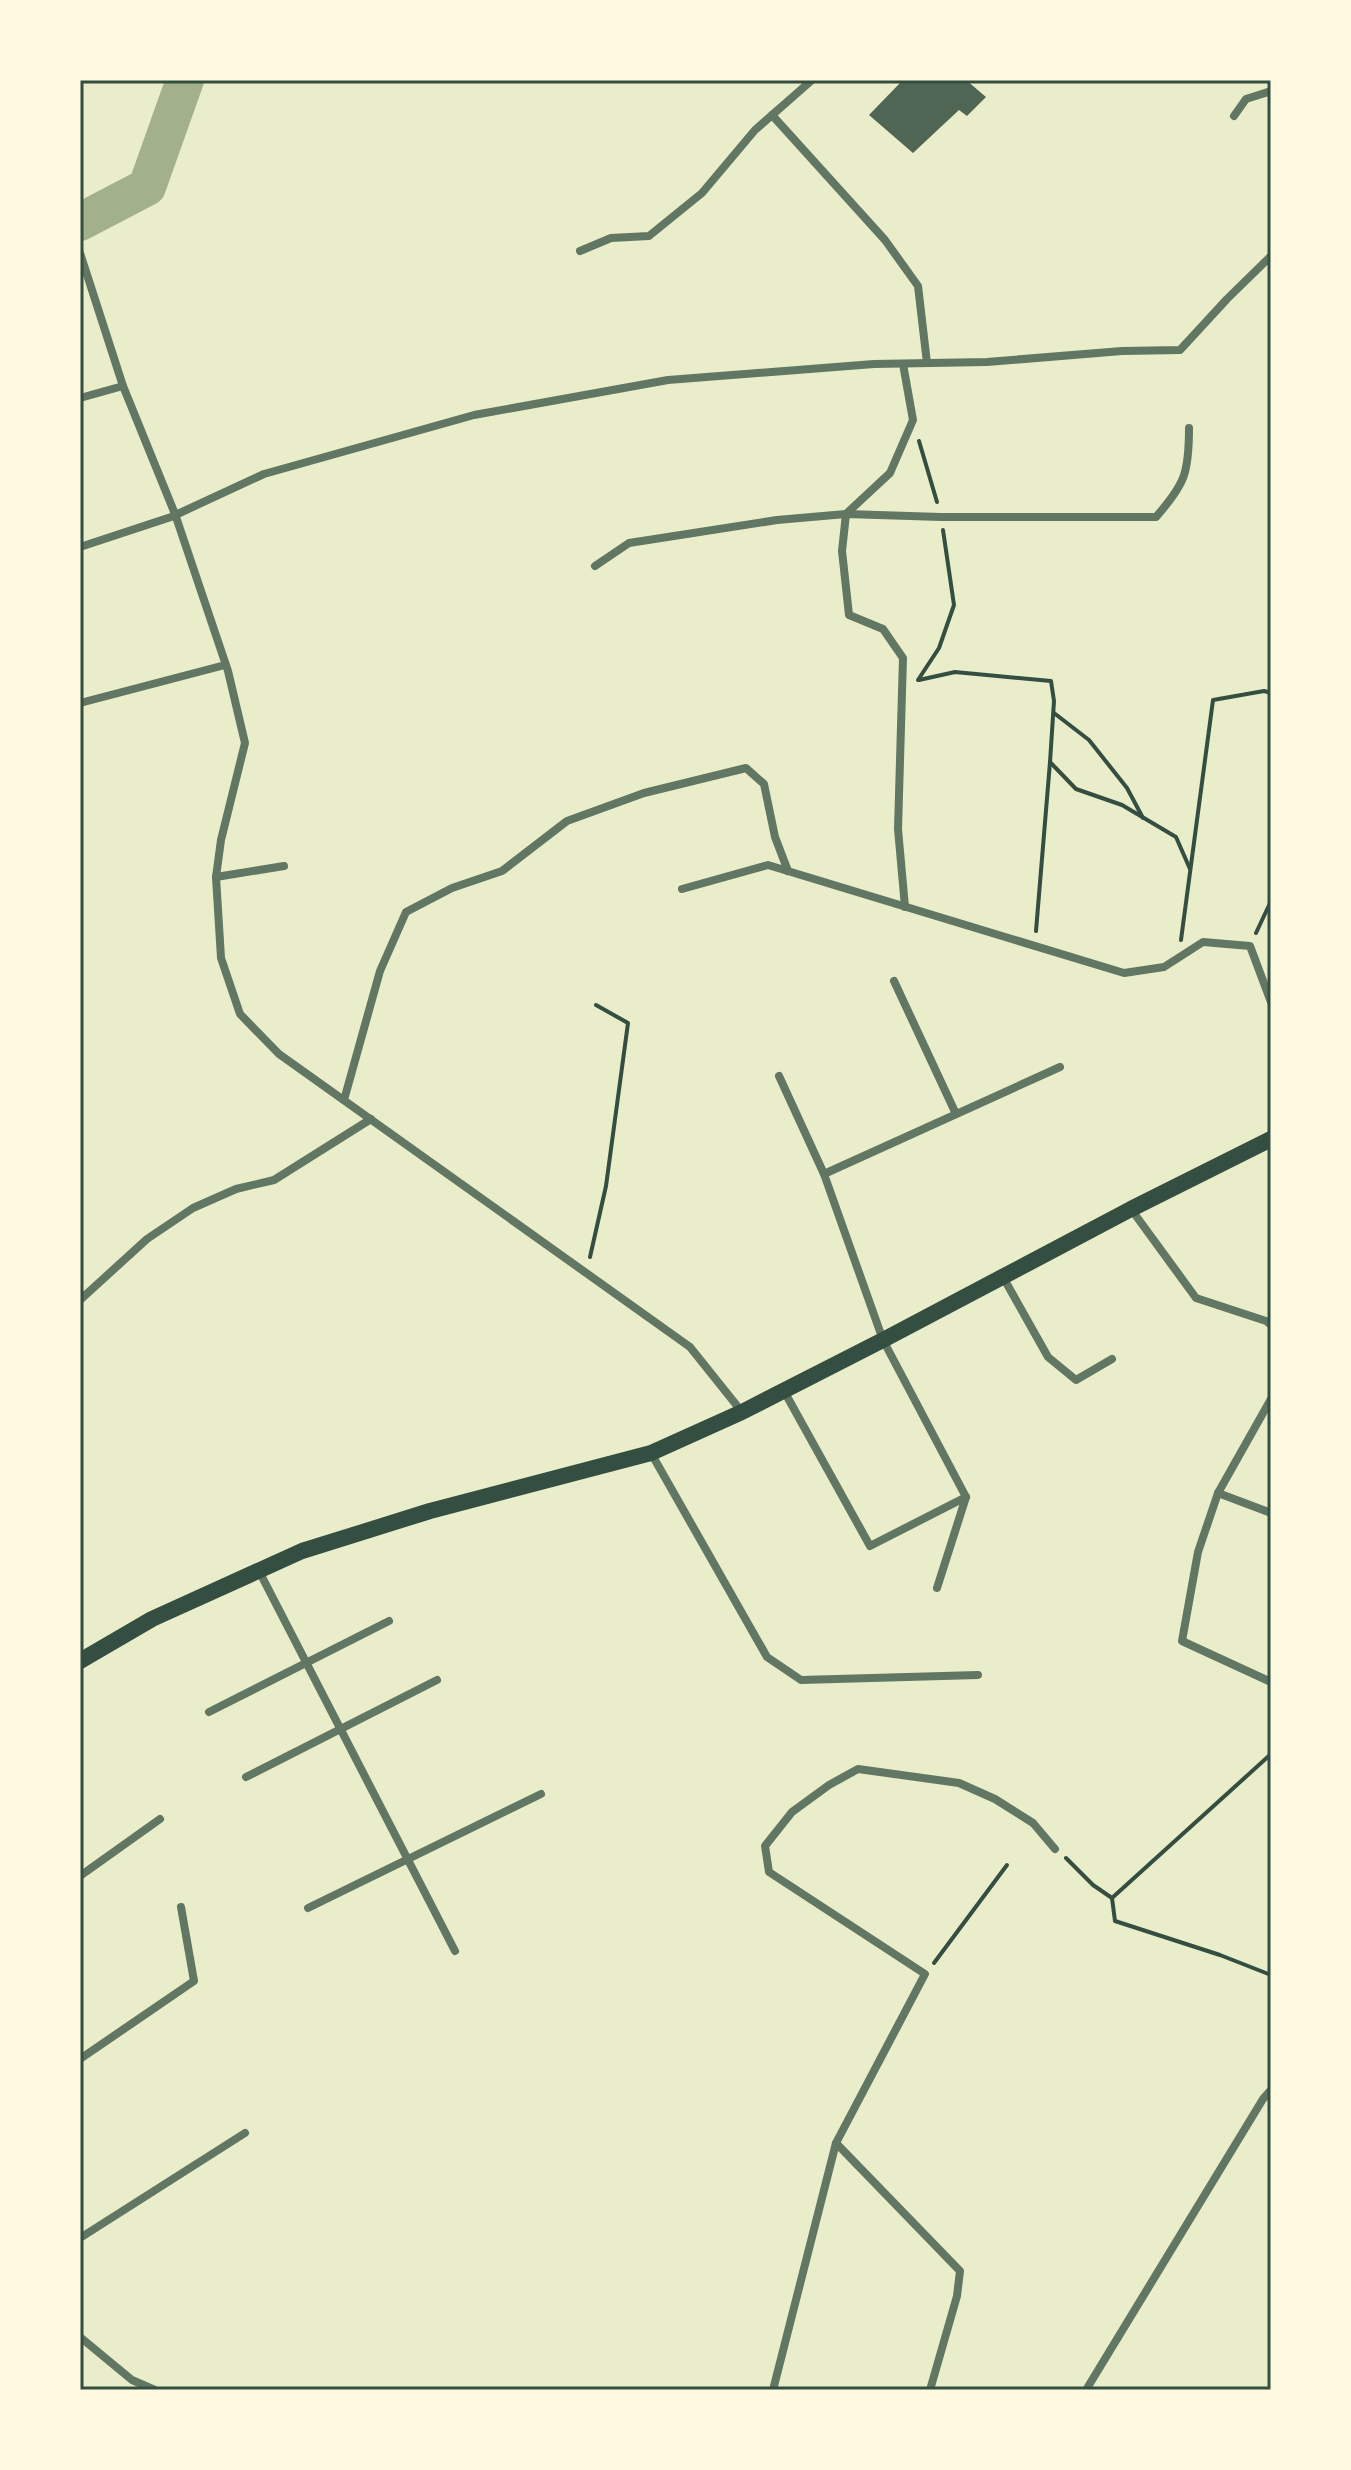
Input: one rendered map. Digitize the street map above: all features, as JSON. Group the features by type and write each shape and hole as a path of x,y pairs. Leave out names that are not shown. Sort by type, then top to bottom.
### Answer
{"main road":[{"path":"80,1661 152,1619 302,1551 430,1511 651,1453 742,1412 1271,1139"}],"street":[{"path":"580,251 611,238 649,236 702,193 755,130 812,80"},
{"path":"1234,116 1246,99 1271,91"},
{"path":"772,115 885,240 918,286 927,363"},
{"path":"80,255 123,386 175,514 225,665 245,743 221,840 216,877 221,958 240,1014 279,1054 690,1347 742,1412"},
{"path":"80,547 175,514 264,474 474,415 668,380 1180,350 1227,299 1269,261"},
{"path":"903,364 913,420 890,473 846,514 842,551 849,615 883,629 903,658 898,829 905,907"},
{"path":"80,398 123,386"},
{"path":"595,566 629,543 777,520 846,514 1156,517 1180,489 1189,459 1189,428"},
{"path":"80,703 225,665"},
{"path":"344,1100 380,971 406,912 452,888 502,871 567,821 644,793 746,768 764,784 775,837 788,871"},
{"path":"682,889 768,865 1124,973 1164,967 1203,942 1250,946 1271,1002"},
{"path":"216,877 284,866"},
{"path":"894,981 956,1114"},
{"path":"824,1174 1060,1067"},
{"path":"779,1076 824,1174 883,1340 966,1497 937,1588"},
{"path":"80,1300 147,1239 193,1208 236,1189 274,1180 371,1119"},
{"path":"1131,1209 1196,1298 1271,1325"},
{"path":"1002,1276 1048,1357 1076,1380 1112,1359"},
{"path":"783,1391 870,1546 966,1497"},
{"path":"1271,1399 1218,1493 1198,1552 1182,1641 1271,1682"},
{"path":"651,1453 767,1657 789,1672 801,1680 978,1675"},
{"path":"1218,1493 1271,1513"},
{"path":"259,1571 455,1951"},
{"path":"209,1712 389,1621"},
{"path":"246,1777 437,1680"},
{"path":"773,2390 836,2143 925,1974 769,1872 765,1846 792,1812 829,1785 858,1769 959,1783 995,1799 1033,1823 1055,1849"},
{"path":"308,1908 541,1794"},
{"path":"80,1876 160,1819"},
{"path":"80,2059 194,1981 181,1907"},
{"path":"1086,2390 1254,2112 1271,2090"},
{"path":"80,2238 245,2133"},
{"path":"836,2143 960,2271 957,2296 930,2390"},
{"path":"80,2337 132,2380 155,2390"}],"path":[{"path":"913,420 941,517 954,605 939,648 919,680"},
{"path":"902,687 955,672 1051,681 1050,762 1035,946"},
{"path":"1179,957 1213,700 1264,691 1271,693"},
{"path":"1053,712 1089,740 1127,788 1144,820"},
{"path":"1050,762 1076,789 1122,805 1176,837 1190,869"},
{"path":"1250,946 1271,901"},
{"path":"586,1271 606,1186 628,1023 596,1005"},
{"path":"1112,1898 1271,1754"},
{"path":"1055,1849 1093,1885 1112,1898 1115,1921 1271,1975"},
{"path":"925,1974 1007,1865"}],"building":[{"path":"896,80 966,80 986,97 967,116 959,110 913,153 869,115 900,83"}],"waterway":[{"path":"80,222 147,187 185,80"}]}
